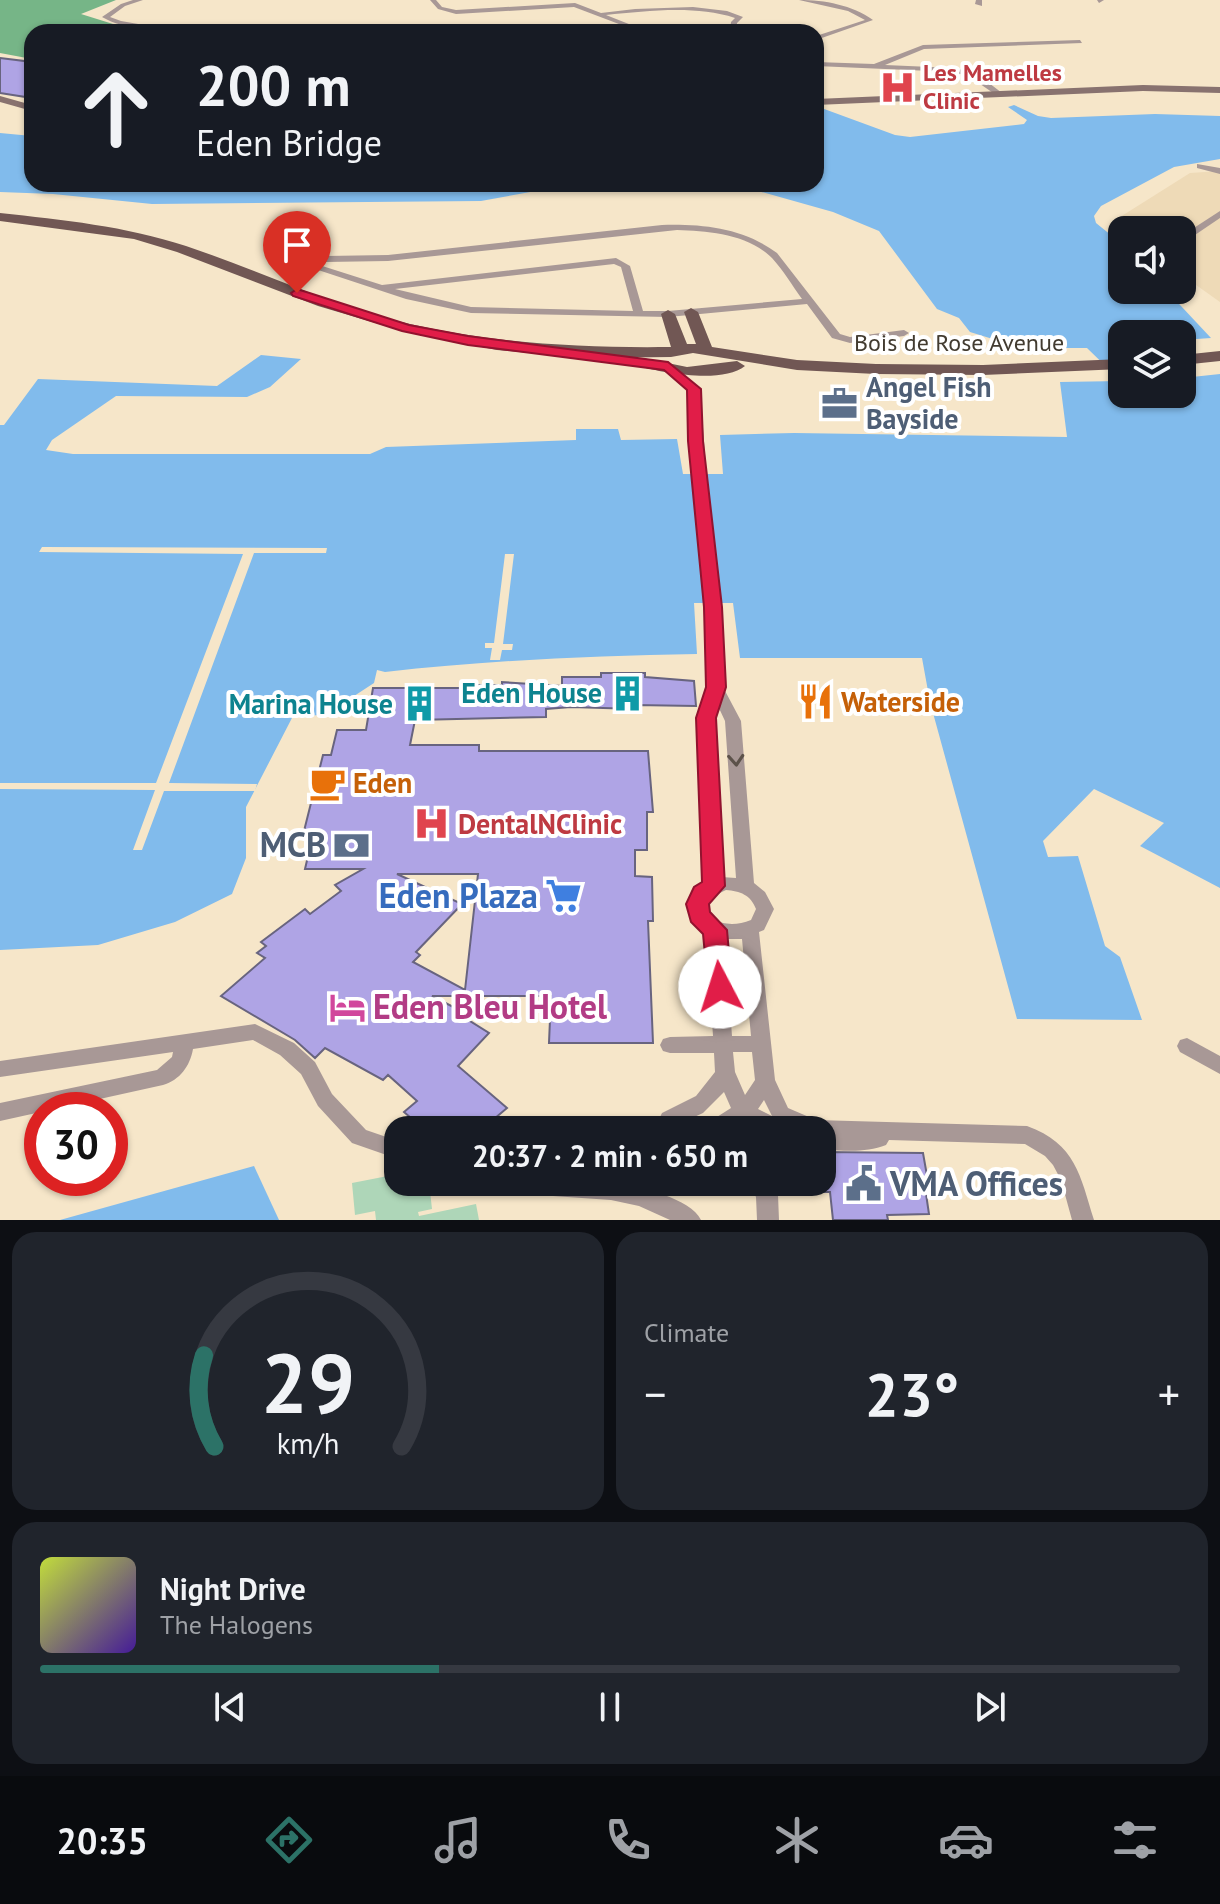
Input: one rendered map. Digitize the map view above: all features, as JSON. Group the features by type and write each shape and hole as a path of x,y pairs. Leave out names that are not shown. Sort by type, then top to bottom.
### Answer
{"main road":[{"path":"824,102 1143,88 1220,90"},
{"path":"0,99 24,106"},
{"path":"0,217 136,235 182,249 323,303 406,328 497,345 709,360"},
{"path":"673,359 694,389 709,360 691,312"},
{"path":"668,314 680,344 673,359"},
{"path":"1196,359 1220,356"},
{"path":"673,359 709,360"},
{"name":"Bois de Rose Avenue","path":"709,360 983,370 1108,365"}],"street":[{"path":"127,24 105,17 123,5 140,0"},
{"path":"433,0 440,8 456,12 557,5 582,7 626,24"},
{"path":"802,0 850,9 870,20 824,35"},
{"path":"599,13 686,10 727,13 740,17 734,24"},
{"path":"871,68 923,47 1080,42"},
{"path":"824,65 954,70 973,75 999,95"},
{"path":"1200,166 1220,171"},
{"path":"1196,230 1220,214"},
{"path":"809,301 668,314 548,314 471,310 375,288 305,264 326,259 388,258 662,228 705,228 745,237 774,255 809,301 833,333 843,338 904,333"},
{"path":"375,288 616,261 625,266 639,314"},
{"path":"694,389 713,607 716,687 706,718 713,886"},
{"path":"716,687 733,721 745,886"},
{"path":"724,883 755,891 765,909 758,925 739,934 715,930 699,915 697,904 703,893 713,886 724,883"},
{"path":"715,930 725,1072 743,1111 752,1116"},
{"path":"750,931 765,1080 781,1114 814,1129 1027,1135 1046,1142 1060,1154 1083,1220"},
{"path":"0,1069 110,1051 184,1045 255,1032 287,1049 308,1068 325,1100 359,1137 384,1145"},
{"path":"670,1045 761,1044"},
{"path":"0,1112 163,1077 181,1061 184,1045"},
{"path":"1187,1046 1220,1066"},
{"path":"684,1116 706,1102 718,1088 725,1072"},
{"path":"735,1116 760,1092 765,1080"},
{"path":"836,1141 947,1132"},
{"path":"634,1196 668,1204 690,1220"},
{"path":"767,1196 768,1220"}],"shaded area":[{"path":"1220,171 1220,302 1196,285 1196,216 1122,216 1190,173"}],"green space":[{"path":"0,0 116,0 81,14 113,24 24,24 24,58 0,53"},
{"path":"384,1177 384,1196 431,1196 432,1209 418,1212 419,1216 476,1204 479,1220 376,1220 375,1211 355,1215 352,1183"}],"water":[{"path":"1014,105 1038,116 1051,118 1155,114 1220,116 1220,159 1174,167 1101,206 1094,216 1096,223 1108,233 1108,304 1179,304 1194,320 1108,320 1108,368 1087,348 1022,348 970,332 959,318 937,309 879,231 833,212 762,192 824,192 824,109 895,135 910,137 1024,124 1027,120 1008,107"},
{"path":"0,133 24,135 24,192 531,192 481,201 152,204 0,192"},
{"path":"1196,322 1211,338 1196,339"},
{"path":"261,355 301,359 270,387 247,397 116,396 52,440 46,450 73,454 370,454 386,447 576,440 576,429 618,429 621,440 677,439 683,474 723,474 720,435 794,433 1067,437 1060,382 1108,381 1108,408 1196,408 1196,377 1220,374 1220,888 1140,846 1164,823 1094,789 1043,841 1048,857 1078,856 1105,946 1120,957 1142,1020 1017,1019 930,702 922,658 740,658 733,603 694,603 697,654 541,659 385,672 377,670 374,683 325,715 293,716 246,807 246,858 232,894 175,922 98,945 0,950 0,425 4,425 38,379 217,386"},
{"path":"254,1166 279,1220 60,1220"}],"pier":[{"path":"42,547 327,548 326,553 254,553 169,783 257,784 255,791 164,791 142,850 133,850 155,790 0,789 0,783 156,783 243,554 39,552"},
{"path":"505,554 514,554 503,644 513,644 512,650 502,650 500,660 490,660 492,648 485,648 485,643 494,643"}],"building":[{"path":"0,58 24,61 24,97 0,93"},
{"path":"645,673 645,677 694,681 696,706 635,705 635,709 571,707 546,709 546,717 415,720 410,745 479,745 479,751 648,751 653,812 647,812 647,850 635,850 635,876 652,877 653,921 648,921 653,1043 549,1043 551,996 432,996 465,1013 462,1016 489,1033 458,1066 507,1108 498,1116 409,1116 404,1112 417,1101 388,1075 383,1080 325,1048 315,1058 295,1040 221,996 265,958 257,953 266,946 261,942 305,909 310,914 341,891 335,885 363,869 305,869 312,839 302,839 323,755 331,755 337,730 366,730 373,688 477,688 477,685 502,685 502,682 562,686 562,677","holes":["397,874 478,874 465,990 413,962 420,955 416,952 462,904"]},
{"name":"VMA Offices","path":"836,1152 923,1153 929,1187 925,1187 929,1214 887,1215 888,1220 833,1220 830,1196 836,1196"}],"place":[{"name":"Les Mamelles Clinic","path":"897,87"},
{"name":"Angel Fish Bayside","path":"840,403"},
{"name":"Eden House","path":"628,693"},
{"name":"Waterside","path":"815,702"},
{"name":"Marina House","path":"419,704"},
{"name":"Eden","path":"327,783"},
{"name":"DentalNClinic","path":"432,824"},
{"name":"MCB","path":"352,845"},
{"name":"Eden Plaza","path":"564,896"},
{"name":"Eden Bleu Hotel","path":"347,1007"},
{"name":"VMA Offices","path":"864,1184"}],"route":[{"path":"297,293 406,328 468,341 585,353 668,366 694,389 695,441 713,607 716,687 706,718 713,886 703,893 697,904 705,924 715,930 720,987"}]}
